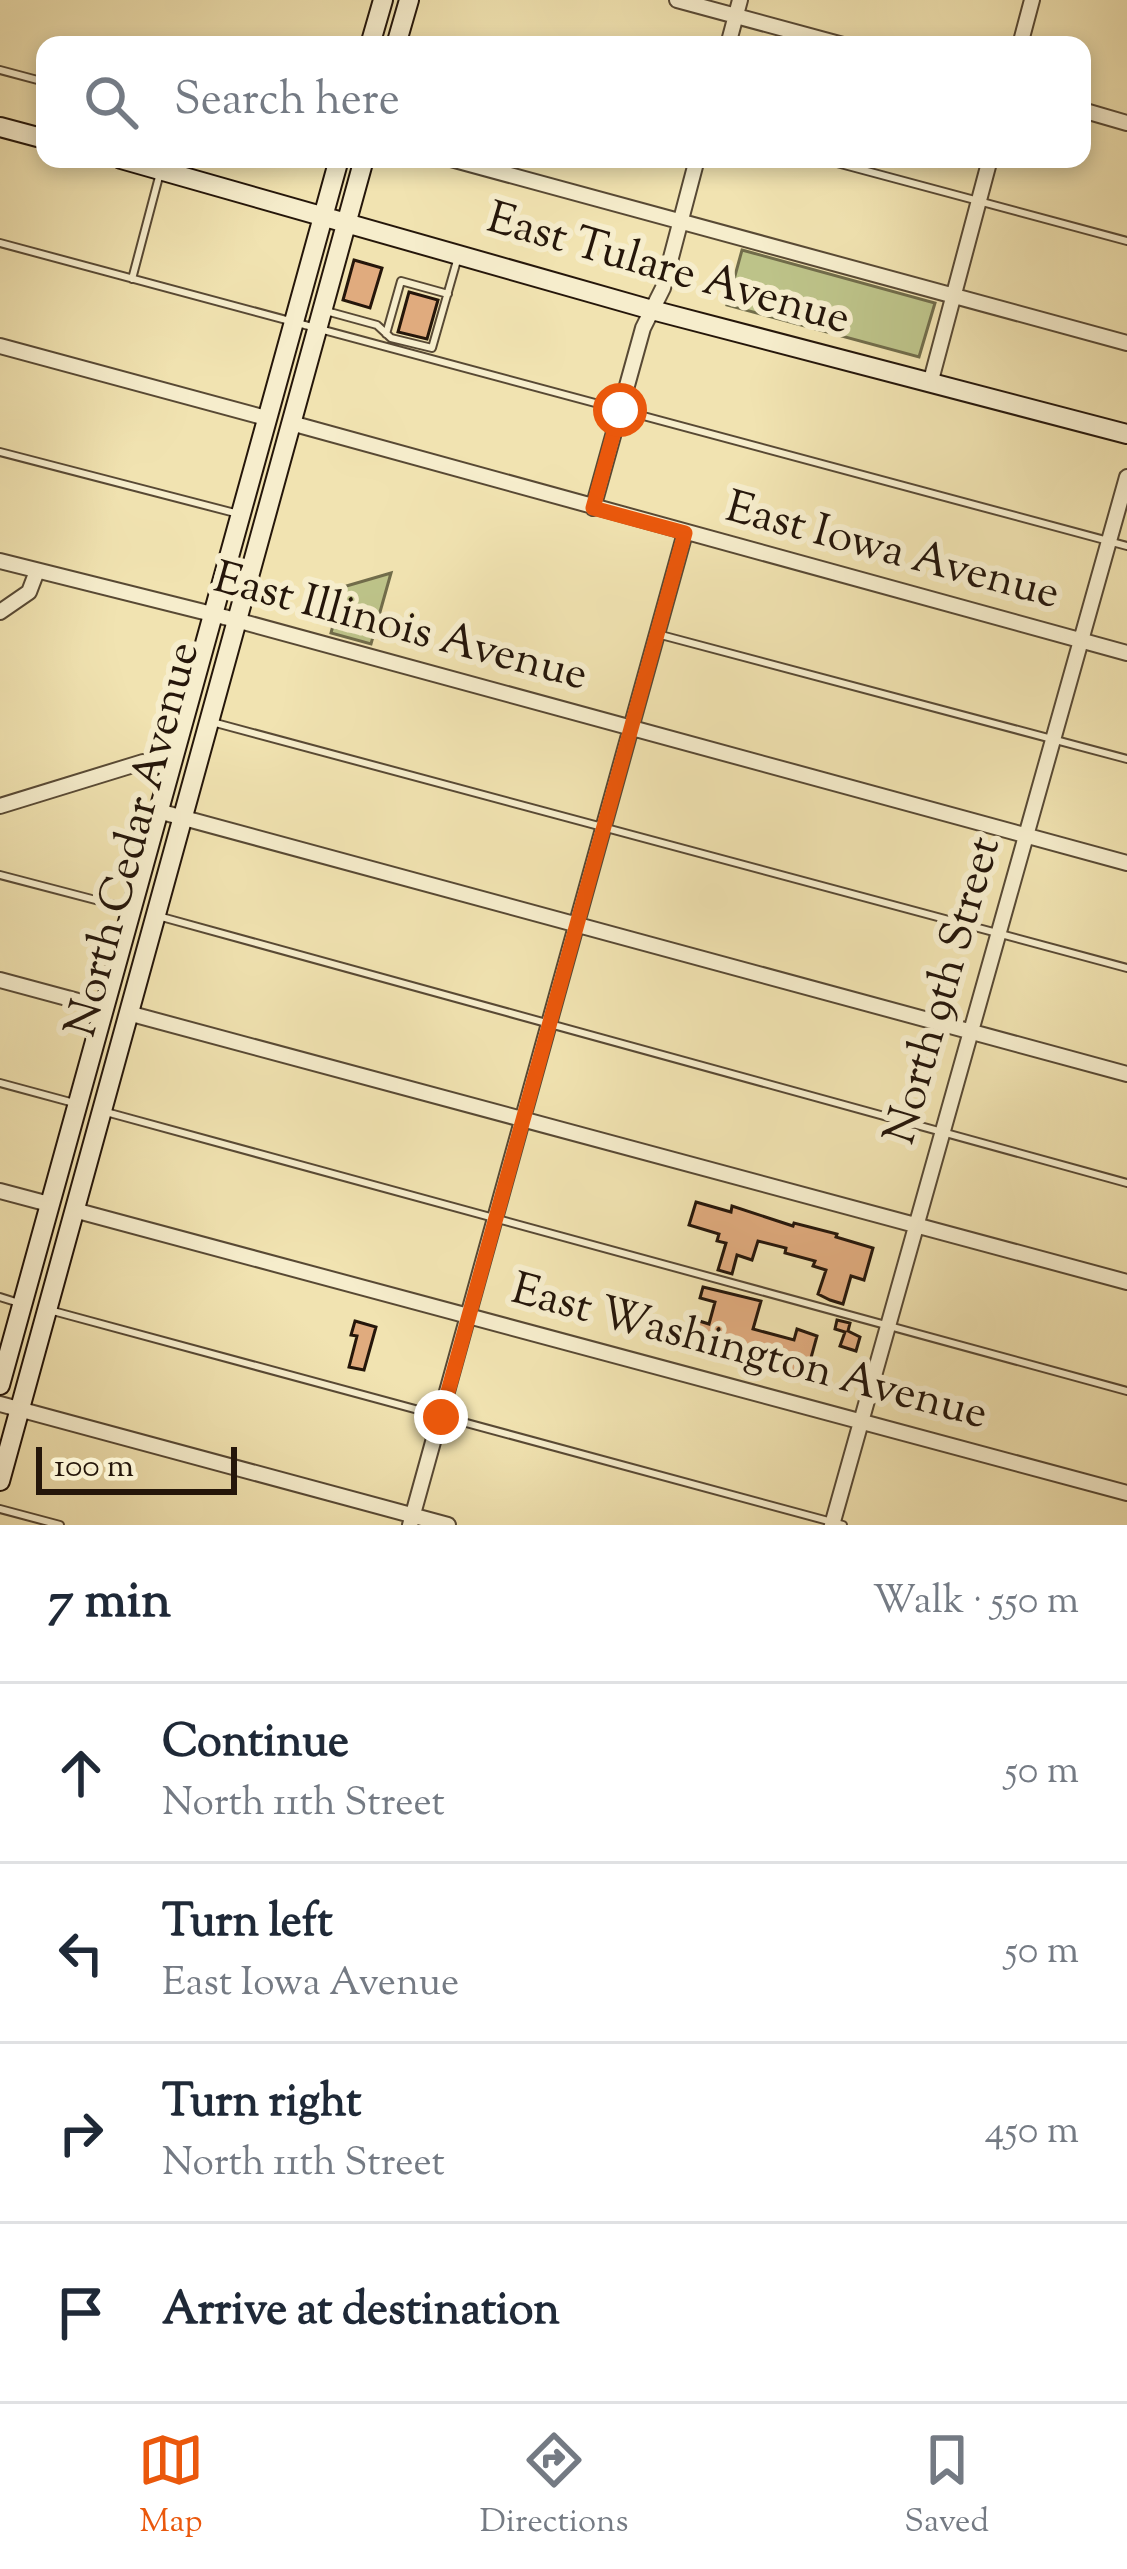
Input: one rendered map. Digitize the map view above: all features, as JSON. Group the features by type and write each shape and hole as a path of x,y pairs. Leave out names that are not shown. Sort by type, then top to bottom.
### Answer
{"main road":[{"path":"373,36 383,0"},
{"path":"399,36 409,0"},
{"path":"0,127 36,137"},
{"name":"East Tulare Avenue","path":"154,168 652,310 1127,434"},
{"name":"North Cedar Avenue","path":"0,1385 336,168"},
{"name":"North Cedar Avenue","path":"0,1480 10,1407 47,1309 362,168"},
{"path":"251,565 258,498 273,433 266,418"},
{"path":"128,1013 119,993 136,926 131,909"},
{"path":"102,1111 98,1085 113,1026 104,1008"}],"street":[{"path":"677,0 810,36"},
{"path":"730,36 740,0"},
{"path":"1022,36 1032,0"},
{"path":"1091,113 1127,123"},
{"path":"484,168 1127,343"},
{"path":"593,508 695,168"},
{"path":"930,384 987,168"},
{"path":"0,346 266,418"},
{"name":"East Iowa Avenue","path":"291,423 1127,653"},
{"name":"North 9th Street","path":"836,1524 860,1421 1127,477"},
{"path":"411,1520 685,533"},
{"name":"East Illinois Avenue","path":"0,561 236,620 1127,863"},
{"path":"0,612 20,602 38,571"},
{"path":"0,806 143,762 169,768"},
{"path":"158,811 1127,1074"},
{"path":"0,980 104,1008"},
{"path":"128,1013 1127,1282"},
{"path":"0,1191 50,1204"},
{"name":"East Washington Avenue","path":"74,1210 1127,1493"},
{"path":"10,1407 411,1520 448,1525"}],"lane":[{"path":"0,70 36,80"},
{"path":"855,168 1127,241"},
{"path":"132,279 161,170"},
{"path":"0,243 293,322 320,319 377,325 386,334 433,348 436,322 459,254"},
{"path":"386,334 401,281 448,293"},
{"path":"398,293 408,295"},
{"path":"393,310 403,313"},
{"path":"320,319 620,410 1127,546"},
{"path":"390,322 400,325"},
{"path":"0,452 240,514"},
{"path":"657,634 1127,759"},
{"path":"208,721 1127,968"},
{"path":"0,875 131,909"},
{"path":"154,915 1127,1183"},
{"path":"0,1083 77,1104"},
{"path":"102,1111 1127,1391"},
{"path":"0,1298 22,1304"},
{"path":"47,1309 836,1524"},
{"path":"0,1509 60,1525"}],"green space":[{"path":"742,250 935,303 919,357 727,305"},
{"path":"391,573 371,644 331,633 343,587"}],"building":[{"path":"354,260 382,268 370,308 343,300"},
{"path":"409,292 438,300 427,339 398,332"},
{"path":"696,1202 731,1212 732,1206 873,1248 864,1280 851,1276 843,1304 830,1300 818,1294 826,1270 813,1266 815,1261 785,1253 786,1248 758,1241 752,1260 737,1255 732,1274 718,1270 726,1243 717,1241 719,1234 689,1225"},
{"path":"703,1287 761,1301 753,1329 794,1340 797,1329 817,1336 806,1376 774,1367 733,1364 688,1348 696,1320 709,1324 715,1302 700,1298"},
{"path":"837,1320 850,1323 848,1331 860,1337 856,1351 840,1346 845,1332 835,1329"},
{"path":"355,1321 376,1327 364,1370 349,1367 357,1336 351,1335"}],"route":[{"path":"441,1417 685,533 593,508 620,410"}]}
